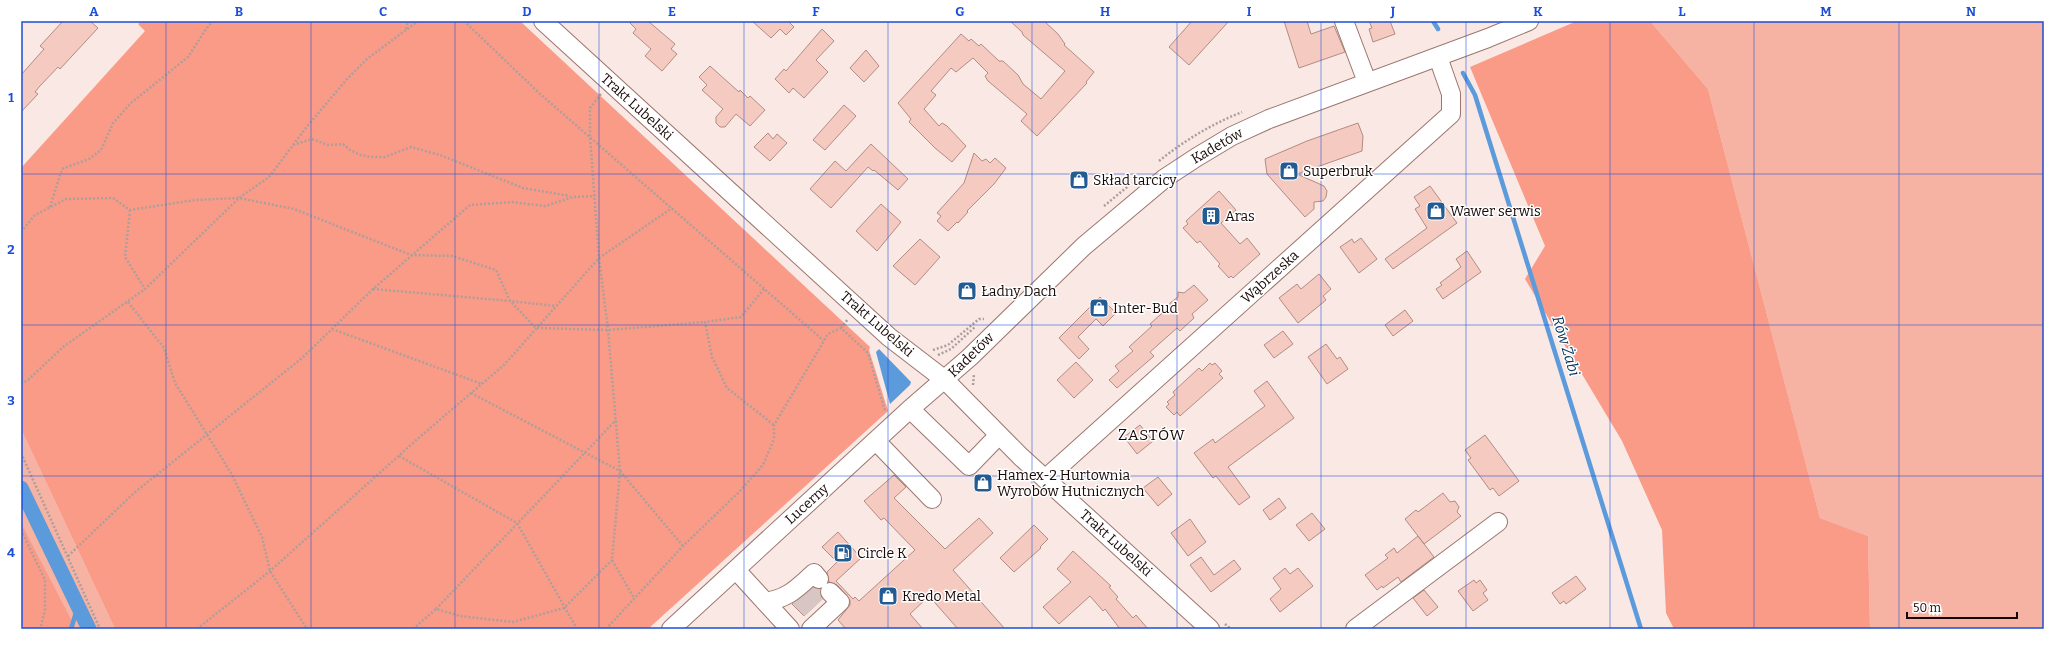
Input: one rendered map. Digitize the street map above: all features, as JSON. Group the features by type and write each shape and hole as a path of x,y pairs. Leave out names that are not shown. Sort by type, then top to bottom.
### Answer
{"street":[{"name":"Trakt Lubelski","path":"543,21 889,336 944,380 998,436 1210,629"},
{"path":"1344,21 1367,82"},
{"name":"Kadetów","path":"944,380 1067,261 1165,178 1232,136 1269,119 1438,57 1529,21"},
{"name":"Wąbrzeska","path":"1045,479 1451,114 1451,94 1438,57"},
{"name":"Lucerny","path":"671,629 910,409 944,380"},
{"path":"910,409 969,466 998,436"},
{"path":"876,441 932,499"},
{"path":"1355,629 1498,522"},
{"path":"736,570 790,629"},
{"path":"765,602 780,599 813,600"}],"path":[{"path":"50,208 62,169 89,159 101,150 113,123 131,103 188,57 206,28 213,21"},
{"path":"406,29 408,21"},
{"path":"21,384 28,380 62,347 146,289 239,198 269,176 292,145 347,79 367,59 388,45 406,29 418,21"},
{"path":"464,21 539,93 823,340"},
{"path":"605,90 590,108 590,137 596,196 599,258 608,330 620,471 612,560 634,598"},
{"path":"292,145 312,139 328,145 344,144 350,150 360,155 371,157 386,157 411,147 440,155 523,188 573,197 596,196"},
{"path":"68,556 134,493 302,358 373,289 470,205 512,202 546,206 573,197"},
{"path":"21,232 35,215 66,200 113,198 130,210 195,200 239,198 294,209 411,255 452,256 496,270 510,301 536,328 608,330 705,322 741,316 764,289"},
{"path":"197,629 270,571 398,456 504,365 599,258 672,208"},
{"path":"130,210 125,257 146,289"},
{"path":"373,289 556,306"},
{"path":"128,302 164,348 175,383 231,473 262,537 270,571 308,629"},
{"path":"606,629 683,546 738,493 763,465 774,439 774,425 823,340 828,334 841,328 851,316"},
{"path":"925,366 934,356 951,349 984,319"},
{"path":"705,322 712,357 727,388 774,425"},
{"path":"841,328 868,353 887,417"},
{"path":"332,329 482,384"},
{"path":"974,391 974,375 976,371"},
{"path":"471,393 620,471 683,546"},
{"path":"413,629 436,609 616,419"},
{"path":"21,453 100,629"},
{"path":"398,456 517,523 577,629"},
{"path":"21,530 45,580 45,610 40,629"},
{"path":"436,609 460,616 513,622 564,608 612,560"}],"shaded area":[{"path":"141,21 520,21 870,347 869,350 888,411 648,629 115,629 21,429 21,168 145,31 138,24"},
{"path":"1577,21 1650,21 1708,89 1820,518 1868,536 1870,629 1674,629 1666,613 1662,530 1622,441 1525,279 1545,246 1470,67"},
{"path":"1650,21 2044,21 2044,629 1870,629 1868,536 1820,518 1708,89"},
{"path":"21,429 115,629 67,629 21,536"},
{"path":"21,523 76,629 21,629"}],"water":[{"path":"879,349 911,382 910,385 890,404 876,352"}],"building":[{"path":"63,21 90,21 98,28 60,69 58,67 39,87 35,92 38,94 21,112 21,75 44,49 40,46"},
{"path":"628,21 648,21 675,44 671,49 677,54 662,71 645,56 651,49 633,33 636,29"},
{"path":"752,21 788,21 794,27 786,35 780,29 771,38"},
{"path":"1010,21 1044,21 1058,34 1065,44 1064,45 1094,72 1086,82 1087,83 1037,136 1021,121 1027,114 988,81 985,76 988,73 973,58 956,72 951,68 931,91 936,95 924,109 939,126 942,123 947,126 966,146 952,162 935,148 909,122 911,119 898,103 961,34 969,41 971,39 979,46 981,44 999,61 1003,61 1018,75 1023,84 1041,99 1065,71 1023,35 1022,32"},
{"path":"1192,21 1229,21 1189,65 1169,47"},
{"path":"1284,21 1307,21 1311,34 1334,26 1345,52 1299,68"},
{"path":"1369,21 1390,21 1395,34 1373,42 1369,29 1372,28"},
{"path":"822,29 834,41 816,60 828,72 804,98 793,88 789,93 775,79 784,69 786,71"},
{"path":"866,50 879,66 864,82 850,68"},
{"path":"710,66 739,92 740,90 748,98 750,96 765,110 750,126 736,114 725,127 720,127 716,123 716,117 723,109 702,90 707,85 699,77"},
{"path":"844,105 856,116 825,150 813,140"},
{"name":"Superbruk","path":"1358,123 1363,136 1362,151 1297,174 1324,186 1327,191 1326,197 1323,201 1314,202 1314,209 1305,217 1267,174 1265,159 1307,141"},
{"path":"768,133 773,139 777,134 787,143 770,161 754,147"},
{"path":"871,144 908,179 898,190 874,170 873,171 868,167 831,208 810,189 835,161 846,171"},
{"path":"974,153 982,161 986,159 990,163 995,158 1006,168 994,184 967,211 968,212 958,223 957,222 948,231 937,221 941,216 937,213 964,183"},
{"path":"1430,186 1457,223 1393,269 1385,259 1427,228 1415,209 1420,206 1414,197"},
{"path":"1219,191 1236,210 1221,223 1240,244 1247,238 1260,254 1233,278 1231,276 1229,278 1218,266 1220,264 1200,241 1197,243 1183,228 1188,224 1186,221"},
{"path":"881,204 901,222 877,251 856,231"},
{"path":"1361,238 1377,259 1359,273 1340,247 1352,239 1354,243"},
{"path":"920,239 940,257 915,285 893,266"},
{"path":"1467,251 1481,272 1443,299 1436,289 1442,285 1440,283 1461,267 1456,259"},
{"path":"1319,274 1331,289 1323,296 1326,300 1298,323 1279,298 1297,284 1301,289"},
{"path":"1194,285 1208,300 1192,314 1194,318 1180,331 1177,328 1150,352 1154,356 1117,388 1109,380 1119,371 1115,366 1133,351 1129,347 1152,326 1150,324 1170,306 1170,303 1178,297 1178,292 1184,293"},
{"path":"1100,297 1116,313 1103,326 1096,319 1078,337 1089,349 1079,359 1059,338"},
{"path":"1405,310 1413,321 1393,336 1385,325"},
{"path":"1283,331 1293,344 1274,358 1264,345"},
{"path":"1326,344 1337,359 1340,357 1348,369 1327,384 1308,357"},
{"path":"1076,362 1093,380 1074,398 1057,380"},
{"path":"1210,363 1212,365 1215,363 1222,371 1219,374 1223,378 1180,416 1177,412 1174,415 1166,407 1169,404 1167,402 1175,395 1173,392 1199,368 1202,371"},
{"path":"1267,381 1294,418 1228,467 1250,497 1239,505 1216,476 1213,478 1194,453 1213,439 1215,443 1265,406 1254,391"},
{"path":"1140,425 1153,441 1137,454 1124,437"},
{"path":"1485,435 1519,481 1499,496 1493,488 1490,490 1468,460 1471,458 1465,450"},
{"path":"894,475 906,487 894,498 945,549 979,518 993,533 953,570 1005,629 958,629 929,596 910,614 923,629 846,629 838,620 850,605 850,600 837,585 829,582 827,572 837,562 822,547 838,532 861,558 836,581 853,599 855,597 859,601 915,550 884,518 881,520 864,501"},
{"path":"1158,477 1172,494 1158,506 1143,488"},
{"path":"1443,493 1450,502 1455,501 1459,507 1457,512 1461,516 1424,544 1405,519 1416,510 1418,512"},
{"path":"1279,498 1286,508 1270,520 1263,510"},
{"path":"1312,513 1325,529 1309,541 1296,525"},
{"path":"1190,519 1206,542 1188,556 1171,533"},
{"path":"1034,525 1048,539 1040,547 1041,548 1014,572 1000,558"},
{"path":"1418,536 1434,557 1401,582 1398,577 1383,588 1382,586 1377,590 1365,575 1388,558 1385,555 1394,548 1397,553"},
{"path":"1073,551 1111,586 1109,587 1118,597 1116,599 1133,618 1136,615 1148,629 1120,629 1105,609 1103,611 1090,596 1059,624 1043,607 1071,582 1057,569"},
{"path":"1201,557 1214,575 1234,560 1241,569 1211,592 1190,565"},
{"path":"1285,568 1290,574 1298,568 1313,586 1280,612 1270,599 1281,589 1273,578"},
{"path":"1576,576 1586,589 1566,604 1564,601 1560,604 1552,593"},
{"path":"1474,580 1476,583 1480,580 1487,590 1483,593 1488,600 1473,611 1458,591"},
{"path":"814,588 820,589 822,599 804,616 792,604"},
{"path":"1424,590 1438,607 1427,616 1413,598"}],"waterway":[{"name":"Rów Żabi","path":"1433,21 1438,29"},
{"name":"Rów Żabi","path":"1463,73 1475,95 1641,629"},
{"path":"21,488 89,629"},
{"path":"71,629 78,606"}],"tunnel":[{"path":"809,588 821,601"},
{"path":"799,597 811,610"}],"place":[{"name":"Superbruk","path":"1289,171"},
{"name":"Skład tarcicy","path":"1079,180"},
{"name":"Wawer serwis","path":"1436,211"},
{"name":"Aras","path":"1211,216"},
{"name":"Ładny Dach","path":"967,291"},
{"name":"Inter-Bud","path":"1099,308"},
{"name":"Hamex-2 Hurtownia Wyrobów Hutnicznych","path":"983,483"},
{"name":"Circle K","path":"843,553"},
{"name":"Kredo Metal","path":"888,596"}],"district":[{"name":"ZASTÓW","path":"1152,435"}]}
